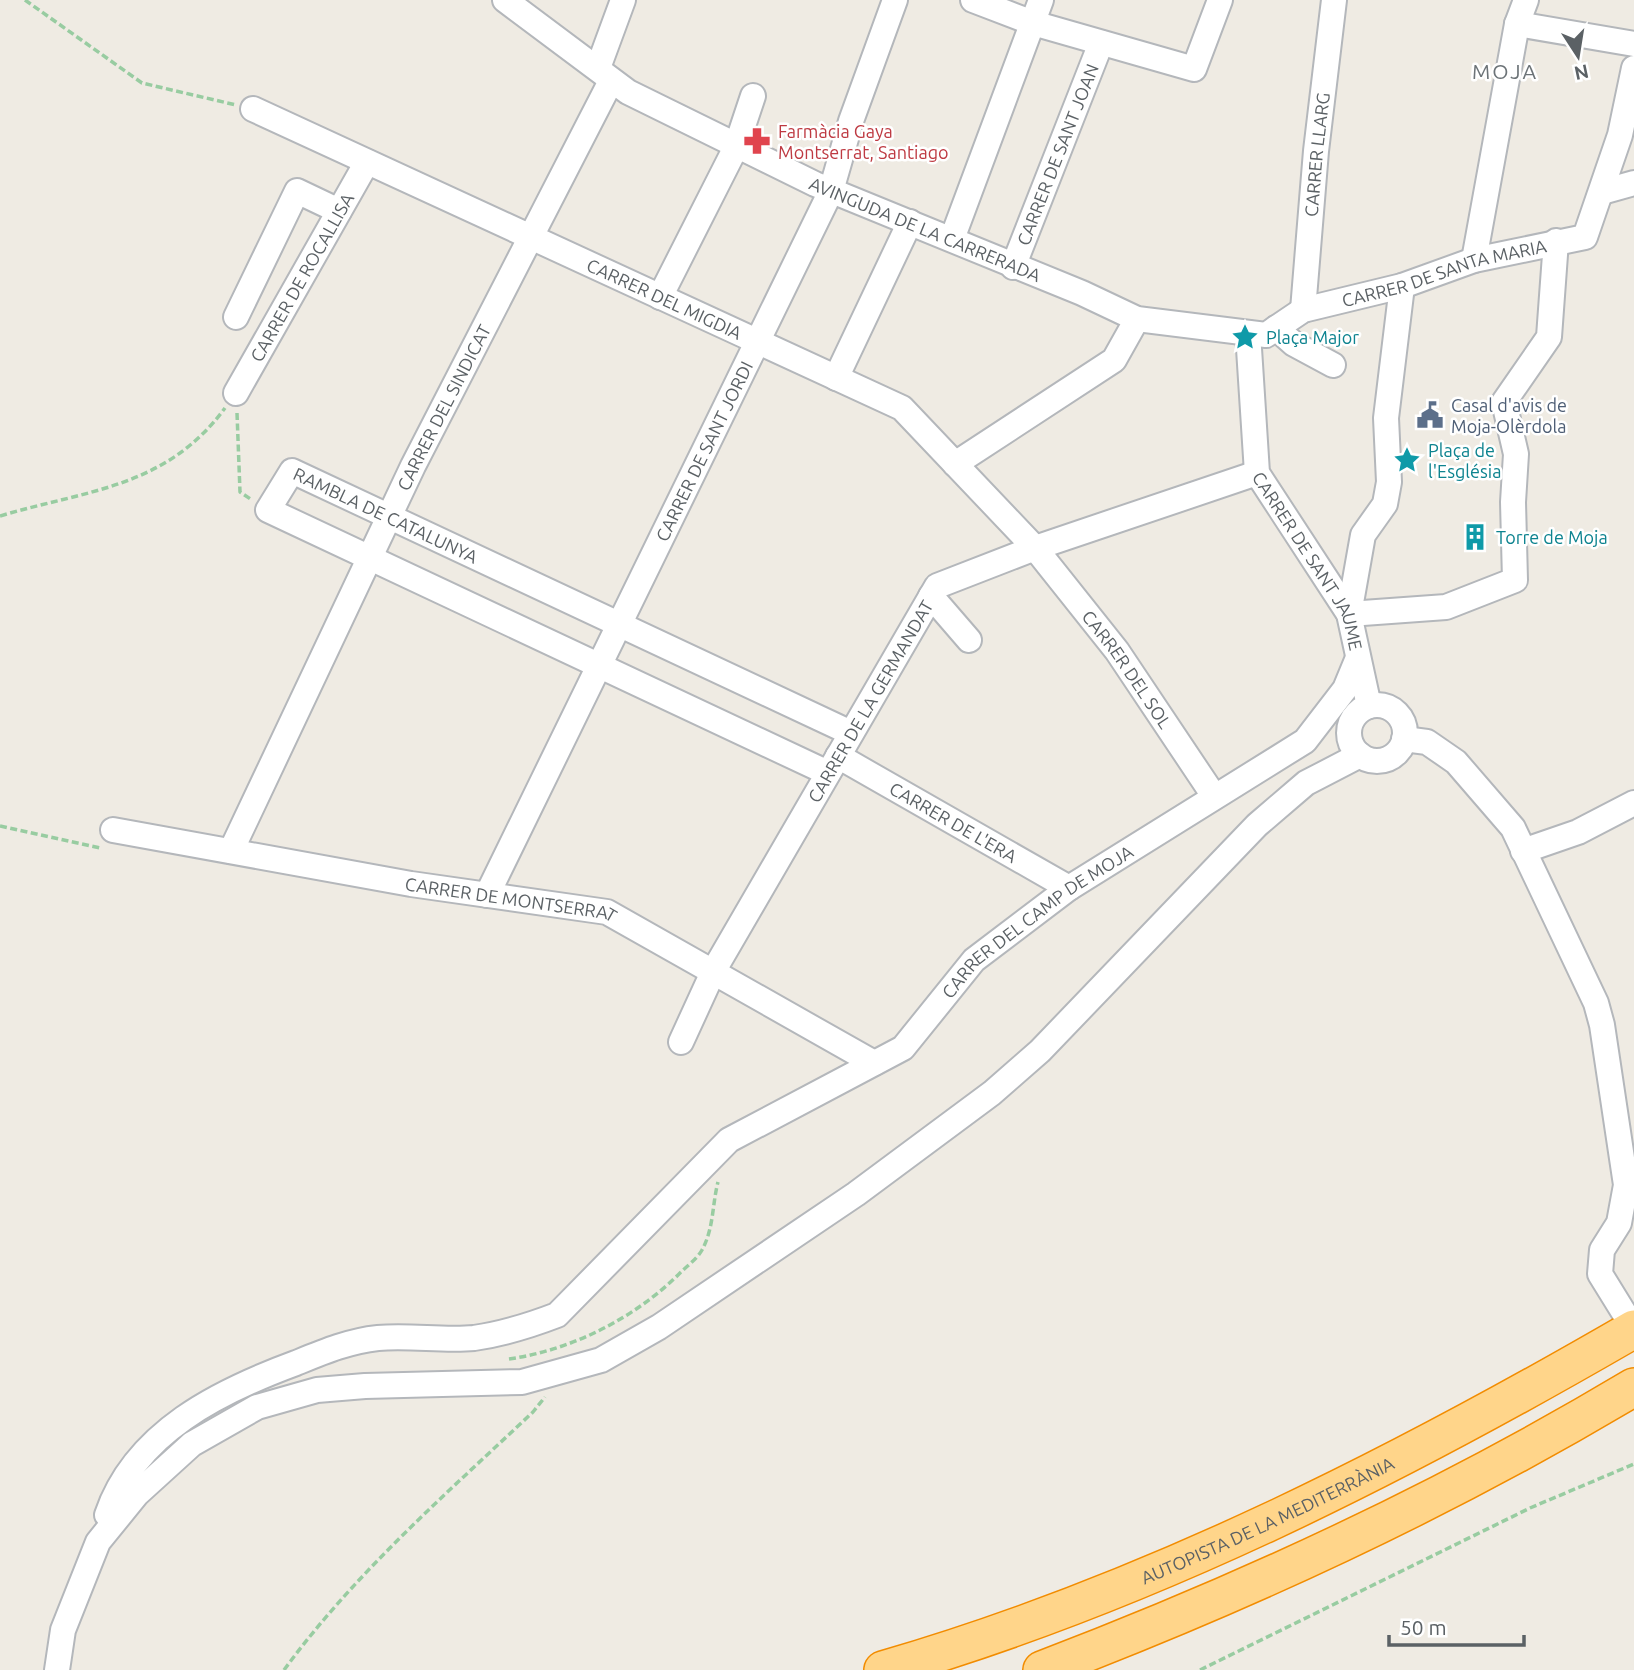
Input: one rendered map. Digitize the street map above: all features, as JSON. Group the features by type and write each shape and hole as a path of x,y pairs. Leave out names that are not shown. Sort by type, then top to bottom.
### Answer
{"highway":[{"name":"AUTOPISTA DE LA MEDITERRÀNIA","path":"883,1670 1041,1618 1230,1542 1515,1398 1634,1329"},
{"path":"1042,1670 1160,1625 1300,1565 1555,1434 1634,1387"}],"street":[{"name":"AVINGUDA DE LA CARRERADA","path":"505,0 605,75 736,147 831,191 1082,293 1137,319"},
{"name":"CARRER DEL SINDICAT","path":"231,851 390,516 531,237 605,75 623,0"},
{"name":"CARRER DE SANT JORDI","path":"487,895 831,191 851,121 895,0"},
{"path":"972,0 1033,23 1194,69 1220,0"},
{"path":"952,239 1041,0"},
{"name":"CARRER LLARG","path":"1303,310 1316,152 1334,0"},
{"path":"1474,260 1517,24 1526,0"},
{"path":"1517,24 1634,44"},
{"name":"CARRER DE SANT JOAN","path":"1013,267 1101,43"},
{"path":"1602,192 1620,135 1634,68"},
{"path":"660,297 736,147 753,96"},
{"name":"CARRER DEL MIGDIA","path":"253,109 902,408 1035,548"},
{"name":"CARRER DE ROCALLISA","path":"236,393 367,162"},
{"path":"1602,192 1634,183"},
{"path":"236,317 297,191 339,211"},
{"name":"CARRER DE SANTA MARIA","path":"1303,310 1402,286 1474,260 1585,237 1602,192"},
{"path":"836,378 910,222"},
{"path":"1402,286 1386,418 1389,482 1385,504 1363,535 1349,614 1446,607 1515,580 1513,502 1516,454 1504,402 1549,337 1556,241"},
{"path":"955,464 1114,360 1137,319 1266,335 1303,310"},
{"path":"1276,328 1294,344 1333,365"},
{"name":"CARRER DE SANT JAUME","path":"1248,332 1257,473 1349,614 1357,660 1361,712"},
{"name":"RAMBLA DE CATALUNYA","path":"268,510 292,471 851,733"},
{"name":"CARRER DE LA GERMANDAT","path":"681,1042 714,970 937,586 1035,548 1257,473"},
{"path":"268,510 599,666 833,765"},
{"name":"CARRER DEL SOL","path":"1035,548 1117,652 1214,796"},
{"path":"931,596 969,640"},
{"name":"CARRER DEL CAMP DE MOJA","path":"57,1670 63,1630 112,1502 138,1460 186,1417 220,1394 348,1343 408,1336 473,1338 536,1323 557,1315 729,1140 904,1048 974,960 1069,888 1305,741 1345,689 1357,660"},
{"path":"1321,721 1361,712 1385,707 1393,710 1403,723 1404,739 1394,755 1387,759 1368,760 1354,750 1349,734 1361,712"},
{"path":"1404,739 1427,742 1456,762 1505,818 1588,986 1602,1025 1626,1185 1619,1223 1602,1250 1600,1274 1634,1329"},
{"path":"98,1542 137,1494 172,1460 192,1444 257,1407 340,1387 522,1382 601,1360 659,1327 845,1202 956,1122 1040,1051 1257,825 1306,783 1360,755"},
{"name":"CARRER DE L'ERA","path":"833,765 1069,888"},
{"path":"1523,851 1578,832 1634,803"},
{"name":"CARRER DE MONTSERRAT","path":"124,832 487,895 607,912 714,970 874,1063"}],"path":[{"path":"25,0 142,83 253,109"},
{"path":"236,393 240,492 268,510"},
{"path":"0,516 121,484 153,472 183,453 215,422 236,393"},
{"path":"0,825 110,849 124,832"},
{"path":"284,1670 312,1632 394,1542 533,1412 566,1371"},
{"path":"1200,1670 1530,1508 1634,1464"}],"place":[{"name":"Farmàcia Gaya Montserrat, Santiago","path":"757,141"},
{"name":"Plaça Major","path":"1245,337"},
{"name":"Casal d'avis de Moja-Olèrdola","path":"1430,415"},
{"name":"Plaça de l'Església","path":"1407,460"},
{"name":"Torre de Moja","path":"1475,537"}],"district":[{"name":"MOJA","path":"1505,71"}]}
